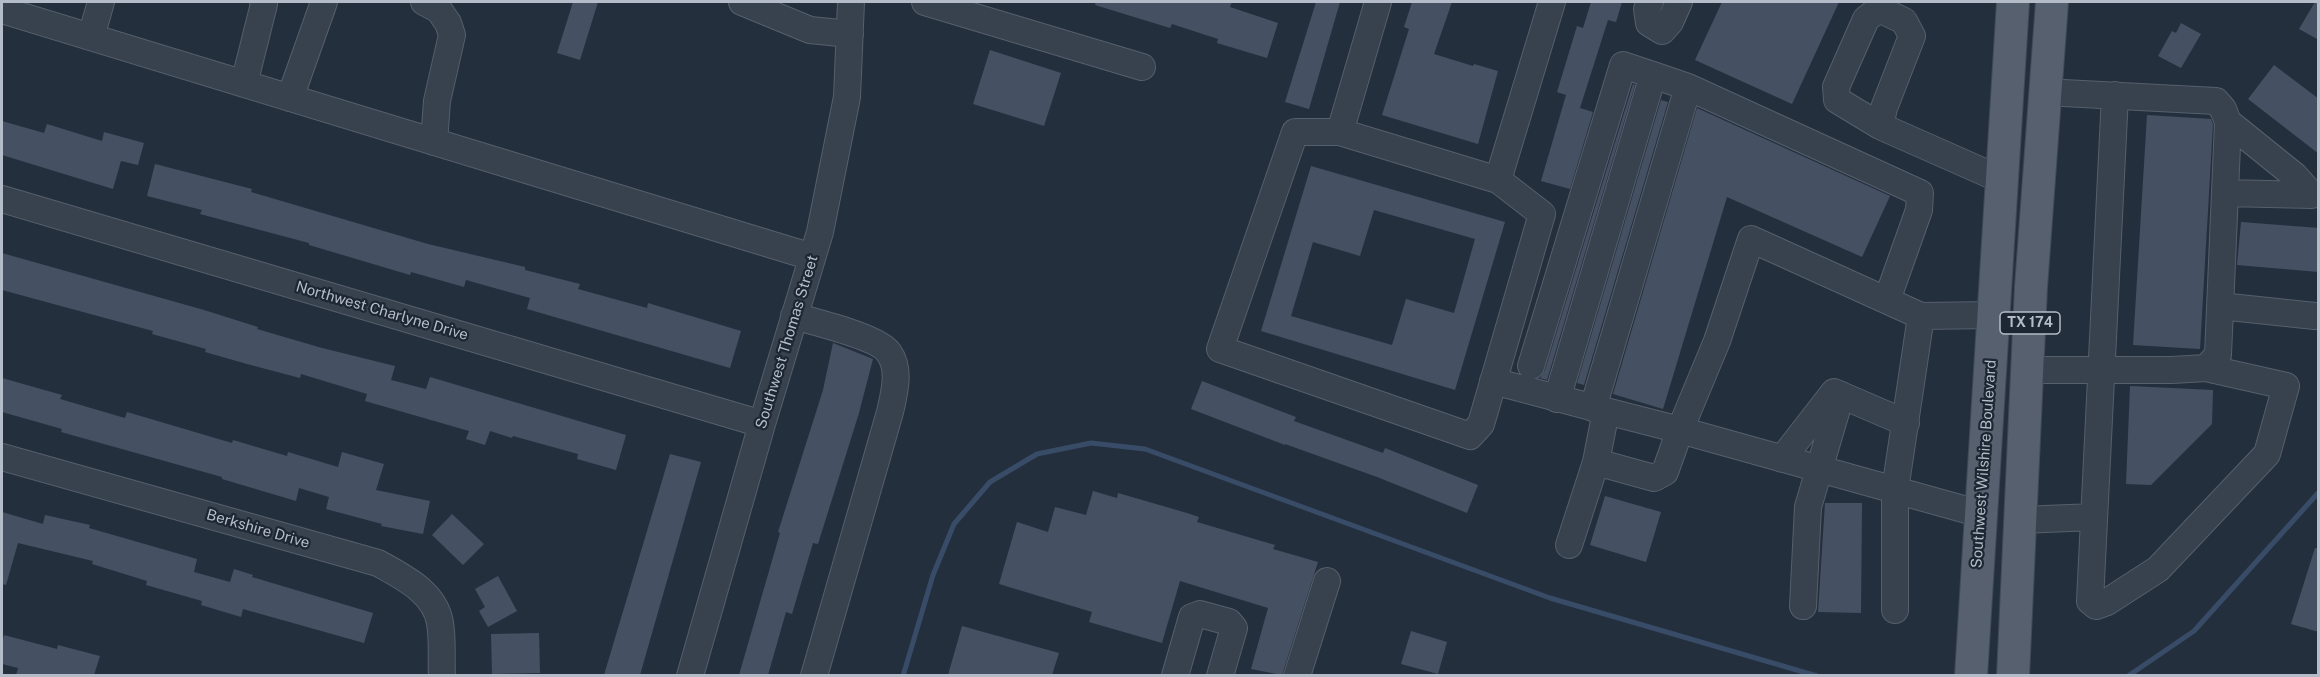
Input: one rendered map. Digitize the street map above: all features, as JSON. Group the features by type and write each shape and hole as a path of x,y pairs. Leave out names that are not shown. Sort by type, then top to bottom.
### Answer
{"main road":[{"name":"Southwest Wilshire Boulevard","path":"1971,672 2013,2"},
{"name":"TX 174","path":"2013,675 2027,370 2044,92 2052,2"},
{"path":"1991,358 2004,388 2002,479 2021,510"},
{"path":"1981,514 2000,538 1996,609 2015,644"}],"street":[{"path":"91,37 101,2"},
{"path":"244,84 264,4 262,2"},
{"path":"290,98 324,2"},
{"path":"424,2 438,10 448,22 452,34 437,101 434,142"},
{"path":"742,2 810,30 850,34"},
{"name":"Southwest Thomas Street","path":"690,675 762,423 820,232 847,97 851,2"},
{"path":"925,2 1142,67"},
{"path":"1340,132 1378,2"},
{"path":"1498,180 1552,2"},
{"path":"1650,2 1647,9 1649,22 1662,31 1670,22 1679,2"},
{"path":"1880,126 1884,108 1912,36 1904,21 1873,5 1836,87 1837,100 1880,126 2002,180"},
{"path":"2,10 812,257"},
{"path":"1532,366 1623,65 1688,87 1920,193 1919,210 1887,300"},
{"path":"1557,399 1653,75"},
{"path":"1569,545 1596,462 1599,409 1688,87"},
{"path":"2044,92 2216,100 2223,109 2228,122 2218,355 2206,368"},
{"path":"2027,370 2101,370 2206,368 2286,386 2267,454 2158,569 2107,602 2097,606 2090,602 2101,370 2115,95"},
{"path":"2225,193 2312,195 2295,176 2228,122"},
{"path":"1295,132 1340,132 1498,180 1542,214 1480,424 1470,436 1220,349 1295,132"},
{"name":"Northwest Charlyne Drive","path":"2,199 762,423"},
{"path":"1596,462 1654,478 1665,472 1717,341 1751,239 1921,316 1993,315"},
{"path":"2220,306 2315,316"},
{"path":"794,316 873,340 889,352 895,368 896,389 890,412 814,675"},
{"path":"1895,610 1895,490 1921,316"},
{"path":"1493,381 1680,430 1981,514"},
{"path":"1782,459 1834,392 1906,423"},
{"path":"1803,606 1808,507 1841,395"},
{"name":"Berkshire Drive","path":"2,457 378,563 407,580 429,598 440,622 442,675"},
{"path":"2021,510 2094,517"},
{"path":"1296,675 1327,581"},
{"path":"1175,675 1192,617 1200,614 1229,622 1234,628 1220,675"}],"building":[{"path":"573,2 598,2 580,60 557,53"},
{"path":"1096,2 1232,2 1230,7 1278,23 1267,58 1217,43 1218,39 1172,24 1170,28 1095,5"},
{"path":"1316,2 1340,2 1309,109 1285,102"},
{"path":"1412,2 1452,2 1434,54 1498,71 1478,144 1382,115 1409,29 1404,27"},
{"path":"1591,2 1622,2 1616,22 1608,20 1580,108 1593,112 1570,189 1541,181 1566,95 1557,92 1577,26 1583,28"},
{"path":"1722,2 1839,2 1792,104 1695,60"},
{"path":"2315,2 2319,2 2319,40 2299,29"},
{"path":"2181,23 2201,34 2181,68 2158,56 2172,31 2176,33"},
{"path":"990,50 1061,73 1044,126 973,104"},
{"path":"2274,65 2319,99 2319,154 2248,99"},
{"path":"1633,84 1635,85 1547,380 1540,378 1545,370"},
{"path":"1661,100 1668,102 1584,385 1577,383"},
{"path":"1697,108 1890,196 1862,257 1727,197 1663,409 1613,394"},
{"path":"2147,115 2211,119 2213,124 2200,349 2133,345"},
{"path":"2,121 44,133 47,124 102,141 104,132 144,143 138,165 121,161 113,189 2,155"},
{"path":"155,164 252,189 251,192 428,244 525,267 525,270 580,284 578,289 647,308 648,303 741,331 730,368 527,309 530,298 466,280 464,287 411,272 410,275 309,245 309,243 200,214 202,210 147,196"},
{"path":"1311,166 1505,222 1455,390 1261,331","holes":["1374,210 1475,239 1454,313 1406,299 1392,345 1291,316 1313,242 1360,256"]},
{"path":"2241,222 2319,228 2319,272 2237,265"},
{"path":"2,253 204,310 258,327 257,329 322,348 395,366 391,380 426,389 430,377 626,435 616,470 577,459 578,454 490,431 485,445 466,439 469,431 365,401 367,394 301,374 300,378 247,364 205,352 206,349 152,334 153,331 2,290"},
{"path":"833,343 873,359 859,413 818,544 813,543 792,614 786,612 768,675 739,675 780,533 778,532 823,390"},
{"path":"2,378 62,395 60,399 125,418 127,412 232,443 233,440 287,456 288,452 338,467 342,452 384,464 376,490 430,501 423,534 381,526 382,524 326,509 329,497 299,488 296,501 222,479 222,477 61,432 62,429 2,412"},
{"path":"1202,381 1296,417 1294,421 1383,453 1385,448 1478,485 1467,513 1377,477 1191,409"},
{"path":"2130,386 2213,390 2212,424 2151,485 2126,484"},
{"path":"670,454 701,462 640,675 604,675"},
{"path":"1093,491 1117,498 1118,493 1187,513 1199,517 1197,522 1275,545 1273,549 1318,562 1282,675 1251,669 1268,608 1180,581 1162,643 1089,622 1092,612 999,584 1017,522 1048,532 1055,507 1086,515"},
{"path":"1605,496 1661,512 1646,562 1590,545"},
{"path":"1825,503 1862,503 1861,613 1818,612"},
{"path":"2,512 43,524 45,515 90,525 89,528 197,559 194,572 230,582 234,569 253,575 252,577 373,613 364,643 243,609 241,617 201,605 202,601 146,585 147,581 92,564 93,561 18,543 6,585 2,584"},
{"path":"452,514 484,544 463,565 432,535"},
{"path":"2315,548 2319,549 2319,632 2291,624"},
{"path":"498,576 517,611 488,627 479,611 485,607 475,589"},
{"path":"962,626 1059,653 1052,675 948,675"},
{"path":"1411,631 1447,642 1438,674 1401,664"},
{"path":"539,633 540,673 492,674 491,634"},
{"path":"4,635 57,649 58,645 100,656 94,675 16,675 18,668 2,664"}],"waterway":[{"path":"903,676 933,575 954,524 990,482 1037,454 1091,443 1145,449 1550,598 1817,676"},
{"path":"2128,676 2194,631 2318,493"}]}
